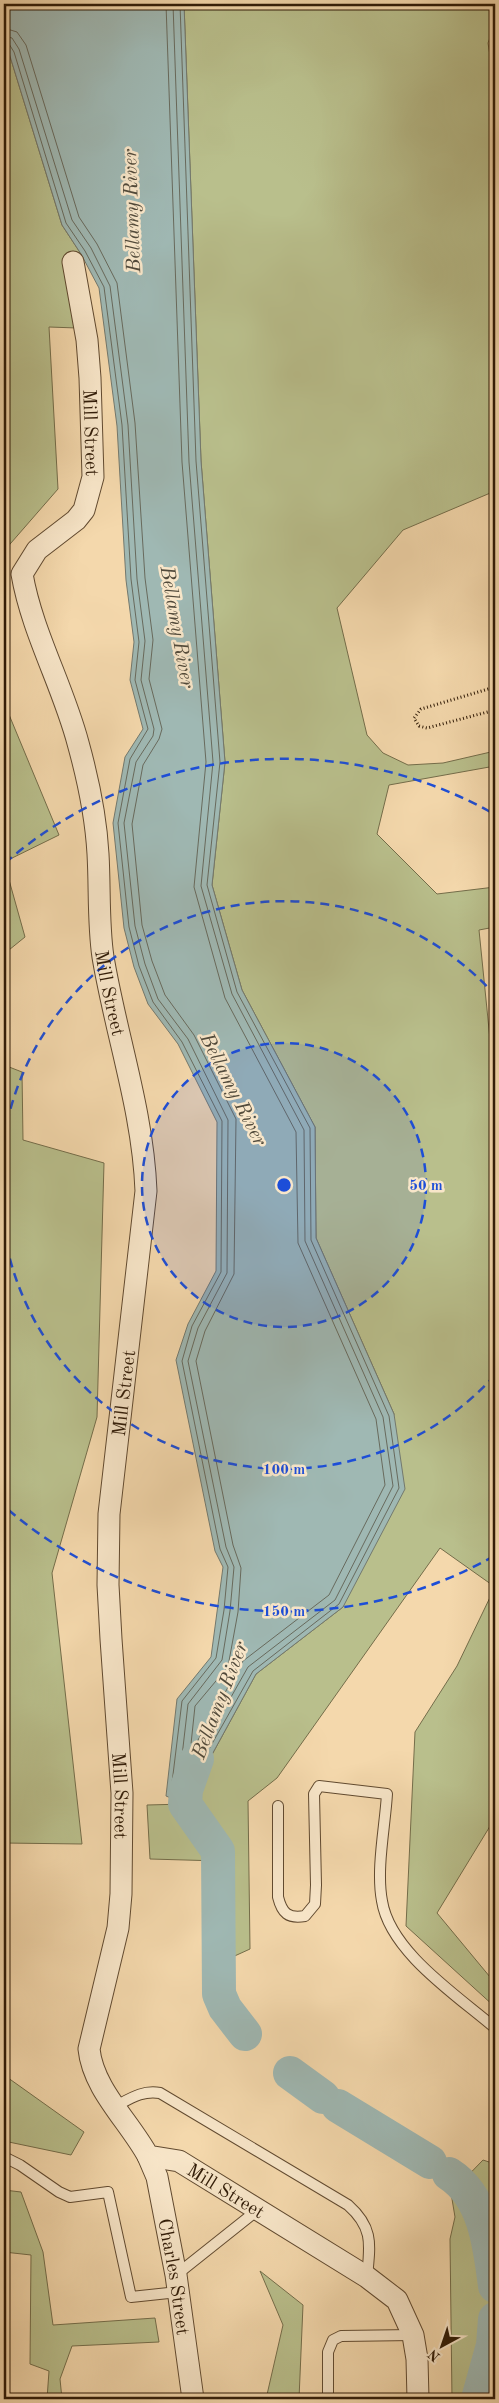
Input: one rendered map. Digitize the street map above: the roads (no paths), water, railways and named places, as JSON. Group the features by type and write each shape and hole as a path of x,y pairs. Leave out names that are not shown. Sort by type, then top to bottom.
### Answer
{"street":[{"name":"Mill Street","path":"73,262 87,340 90,369 93,478 84,510 76,520 37,550 22,574 51,670 78,741 87,778 98,852 102,954 145,1161 146,1191 143,1234 109,1514 109,1603 122,1793 121,1894 118,1928 89,2048 94,2072 148,2156 179,2161 367,2277 397,2300 413,2336 417,2359 418,2399"},
{"name":"Charles Street","path":"148,2156 156,2177 177,2283 193,2399"}],"lane":[{"path":"278,1806 278,1897 281,1908 287,1916 294,1918 305,1916 312,1910 315,1904 314,1794 319,1786 387,1794 380,1886 382,1903 388,1920 410,1953 495,2028"},
{"path":"116,2106 149,2091 160,2094 348,2205 361,2216 367,2227 370,2244 367,2277"},
{"path":"4,2157 70,2197 108,2192 131,2297 177,2283 259,2209"},
{"path":"328,2399 328,2352 333,2340 341,2336 413,2336"}],"water":[{"name":"Bellamy River","path":"4,4 184,4 201,461 225,762 212,885 242,990 315,1127 316,1238 394,1414 405,1489 343,1607 256,1674 185,1804 166,1796 177,1699 211,1657 223,1567 215,1551 176,1360 188,1324 216,1271 217,1122 178,1044 148,1004 134,967 124,928 113,823 125,757 143,729 130,680 134,642 126,580 117,426 99,288 81,254 62,225 9,53 4,43"}],"waterway":[{"name":"Bellamy River","path":"197,1759 186,1790 185,1804 218,1851 219,1994 225,2008 245,2034"},
{"name":"Bellamy River","path":"290,2073 323,2097"},
{"name":"Bellamy River","path":"338,2106 430,2162"},
{"name":"Bellamy River","path":"449,2174 471,2196 478,2209 488,2239 495,2286"},
{"name":"Bellamy River","path":"478,2399 493,2345 495,2319"}]}
